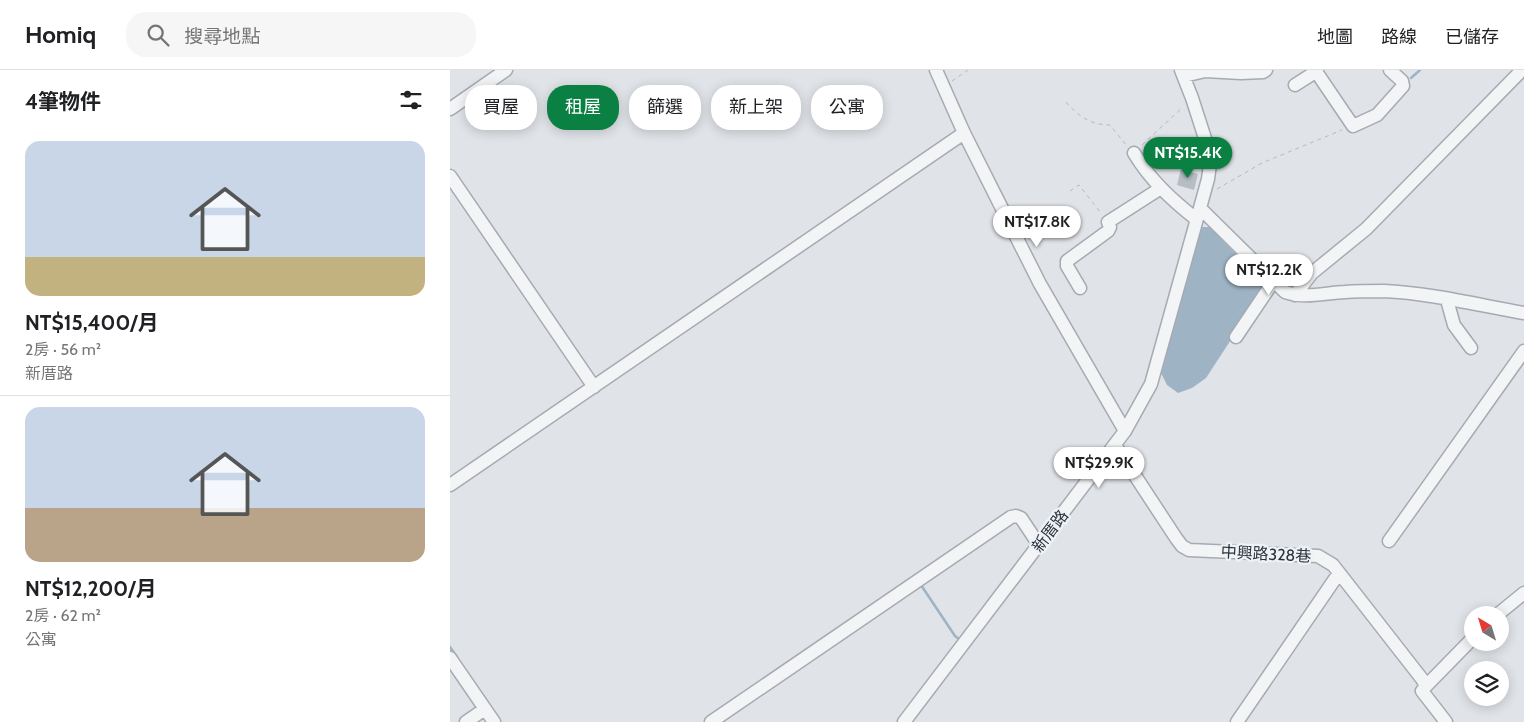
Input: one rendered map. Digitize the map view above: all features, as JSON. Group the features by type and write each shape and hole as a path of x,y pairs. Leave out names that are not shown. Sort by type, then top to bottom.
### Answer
{"street":[{"path":"450,109 506,70"},
{"path":"936,70 964,132 1040,284 1125,431"},
{"path":"1183,73 1241,74 1263,72 1266,70"},
{"path":"1295,86 1316,71 1353,126 1377,115 1403,86 1402,81 1390,70"},
{"path":"1295,296 1312,273 1360,234 1522,70"},
{"name":"新厝路","path":"904,722 1115,445 1151,384 1200,208 1211,157 1183,73"},
{"path":"450,485 964,132"},
{"path":"1134,153 1145,172 1161,188 1200,208 1284,292 1295,296 1313,296 1345,292 1385,291 1524,313"},
{"path":"450,176 594,387"},
{"path":"1080,288 1067,266 1067,261 1108,231 1110,227 1108,222 1161,188"},
{"path":"1236,337 1273,282"},
{"path":"1447,300 1454,325 1471,348"},
{"path":"1389,541 1524,351"},
{"name":"中興路328巷","path":"1115,445 1182,546 1189,550 1318,556 1333,566 1422,679 1426,686 1422,691 1446,722"},
{"path":"711,722 1011,517 1021,518 1039,545"},
{"path":"1237,722 1340,574"},
{"path":"1509,606 1524,593"},
{"path":"1426,686 1464,647"},
{"path":"450,658 494,722"},
{"path":"466,722 485,709"}],"path":[{"path":"943,88 968,70"},
{"path":"1066,102 1076,113 1097,125 1110,125 1134,153 1192,98"},
{"path":"1200,208 1262,163 1353,126"},
{"path":"1070,191 1079,185 1108,222"}],"water":[{"path":"1202,227 1210,227 1266,286 1206,378 1192,388 1178,393 1167,385 1160,371"}],"building":[{"path":"1181,169 1198,174 1194,190 1177,185"}],"waterway":[{"path":"1411,78 1420,70"},
{"path":"921,585 955,636 959,639"},
{"path":"450,647 457,657"}]}
